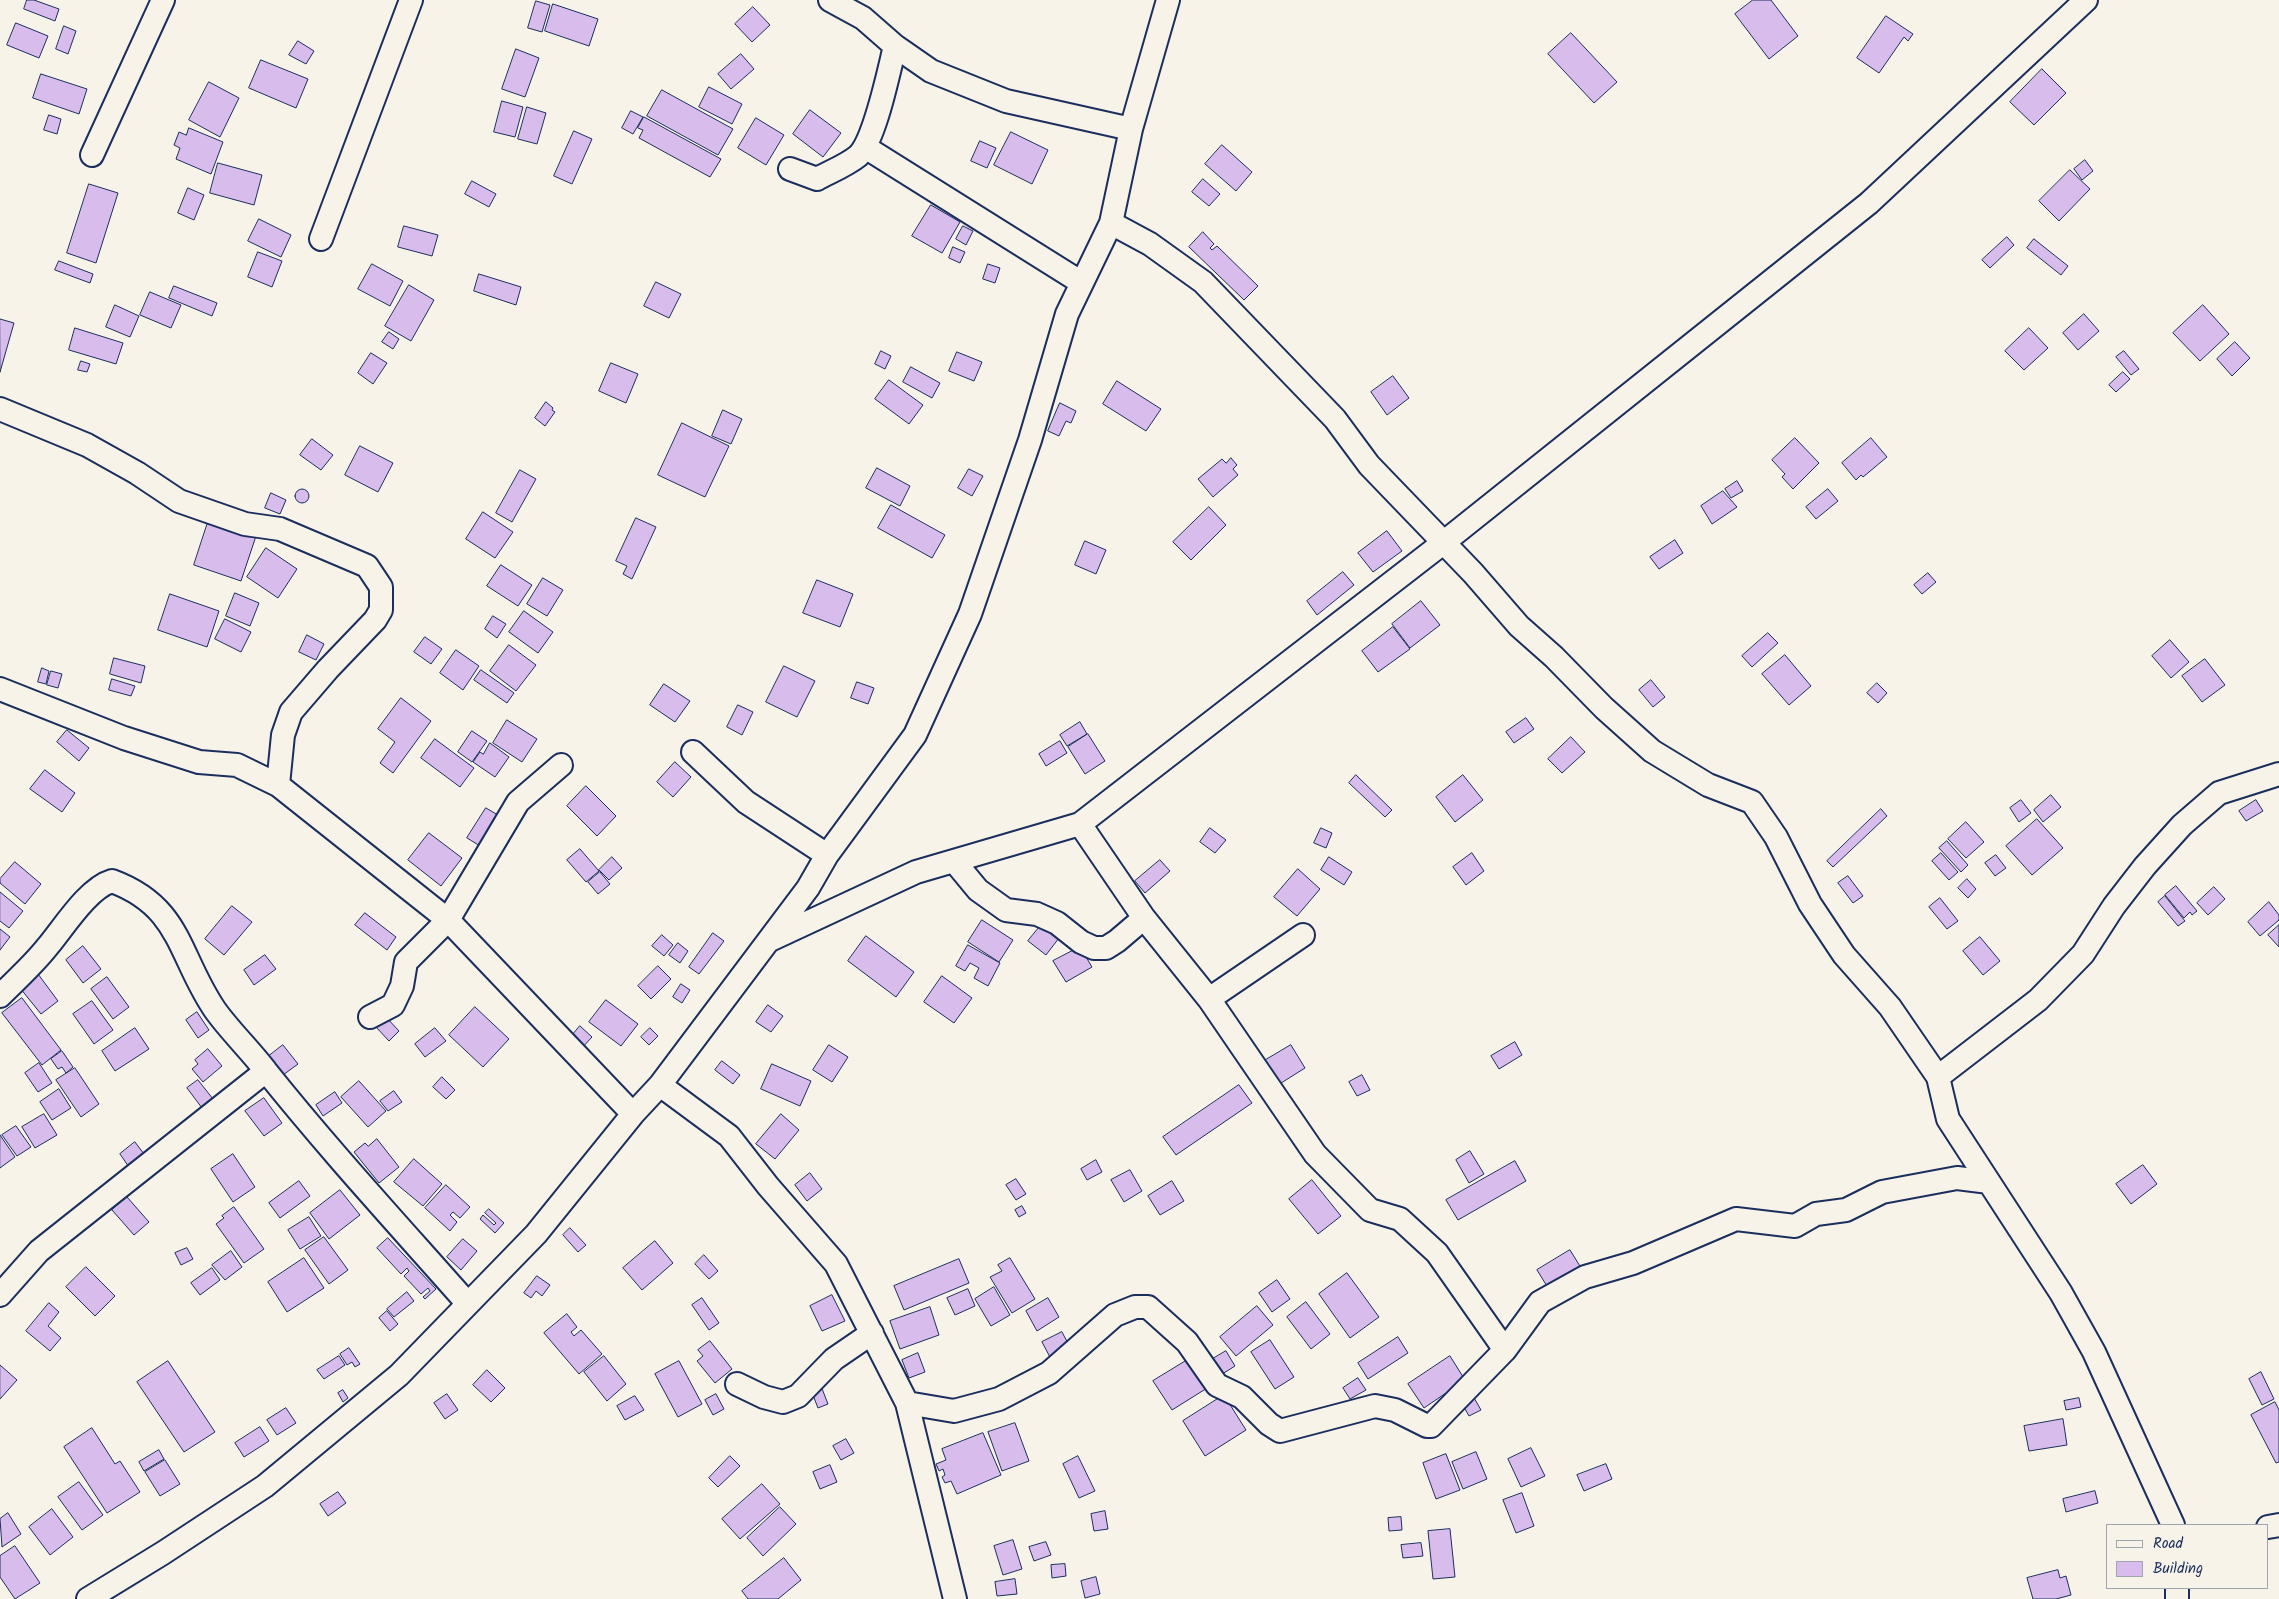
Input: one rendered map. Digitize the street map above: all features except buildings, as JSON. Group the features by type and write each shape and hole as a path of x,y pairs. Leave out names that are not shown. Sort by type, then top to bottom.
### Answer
{"street":[{"path":"92,155 163,0"},
{"path":"322,239 411,0"},
{"path":"830,0 863,18 895,46 931,71 1006,101 1132,130"},
{"path":"88,1599 163,1553 265,1486 399,1375 536,1234 633,1114 660,1085 808,888 827,855 915,735 970,614 1030,440 1067,314 1111,223 1132,130 1168,0"},
{"path":"766,942 916,872 1080,824 1443,543 1869,203 2086,0"},
{"path":"790,169 818,179 857,156 865,147 884,93 895,46"},
{"path":"865,147 1082,283"},
{"path":"1111,223 1150,244 1203,282 1335,419 1369,465 1473,573 1519,626 1554,657 1604,708 1652,751 1708,785 1752,802 1776,837 1810,904 1844,955 1890,1007 1938,1077 1948,1119 2061,1293 2094,1352 2173,1524"},
{"path":"0,409 87,445 138,472 179,501 246,524 280,529 367,566 381,587 381,610 375,620 328,669 291,712 283,734 278,785"},
{"path":"0,689 124,738 199,762 237,765 278,785 448,920 633,1114"},
{"path":"693,752 746,802 827,855"},
{"path":"370,1017 393,1005 402,986 406,962 448,920 518,802 561,765"},
{"path":"1938,1077 2038,1000 2082,954 2114,906 2145,866 2182,824 2219,793 2279,774"},
{"path":"1080,824 1144,918 1209,999 1315,1154 1370,1210 1400,1218 1437,1252 1505,1350"},
{"path":"954,861 978,890 1006,910 1037,914 1057,923 1081,942 1094,948 1106,948 1117,942 1144,918"},
{"path":"0,996 48,947 62,927 102,884 112,881 142,894 161,912 179,939 193,972 215,1010 284,1095 468,1304"},
{"path":"1209,999 1303,935"},
{"path":"0,1295 39,1251 266,1071"},
{"path":"660,1085 729,1136 768,1186 836,1264 907,1403 955,1599"},
{"path":"907,1403 954,1411 999,1399 1049,1373 1115,1315 1135,1306 1148,1307 1187,1342 1217,1386 1242,1396 1269,1424 1280,1431 1375,1406 1396,1410 1427,1426 1431,1426 1505,1350 1540,1302 1585,1277 1633,1264 1736,1219 1795,1226 1816,1214 1846,1210 1882,1192 1958,1178 1989,1182"},
{"path":"737,1384 764,1397 783,1402 798,1396 834,1359 872,1334"}]}
